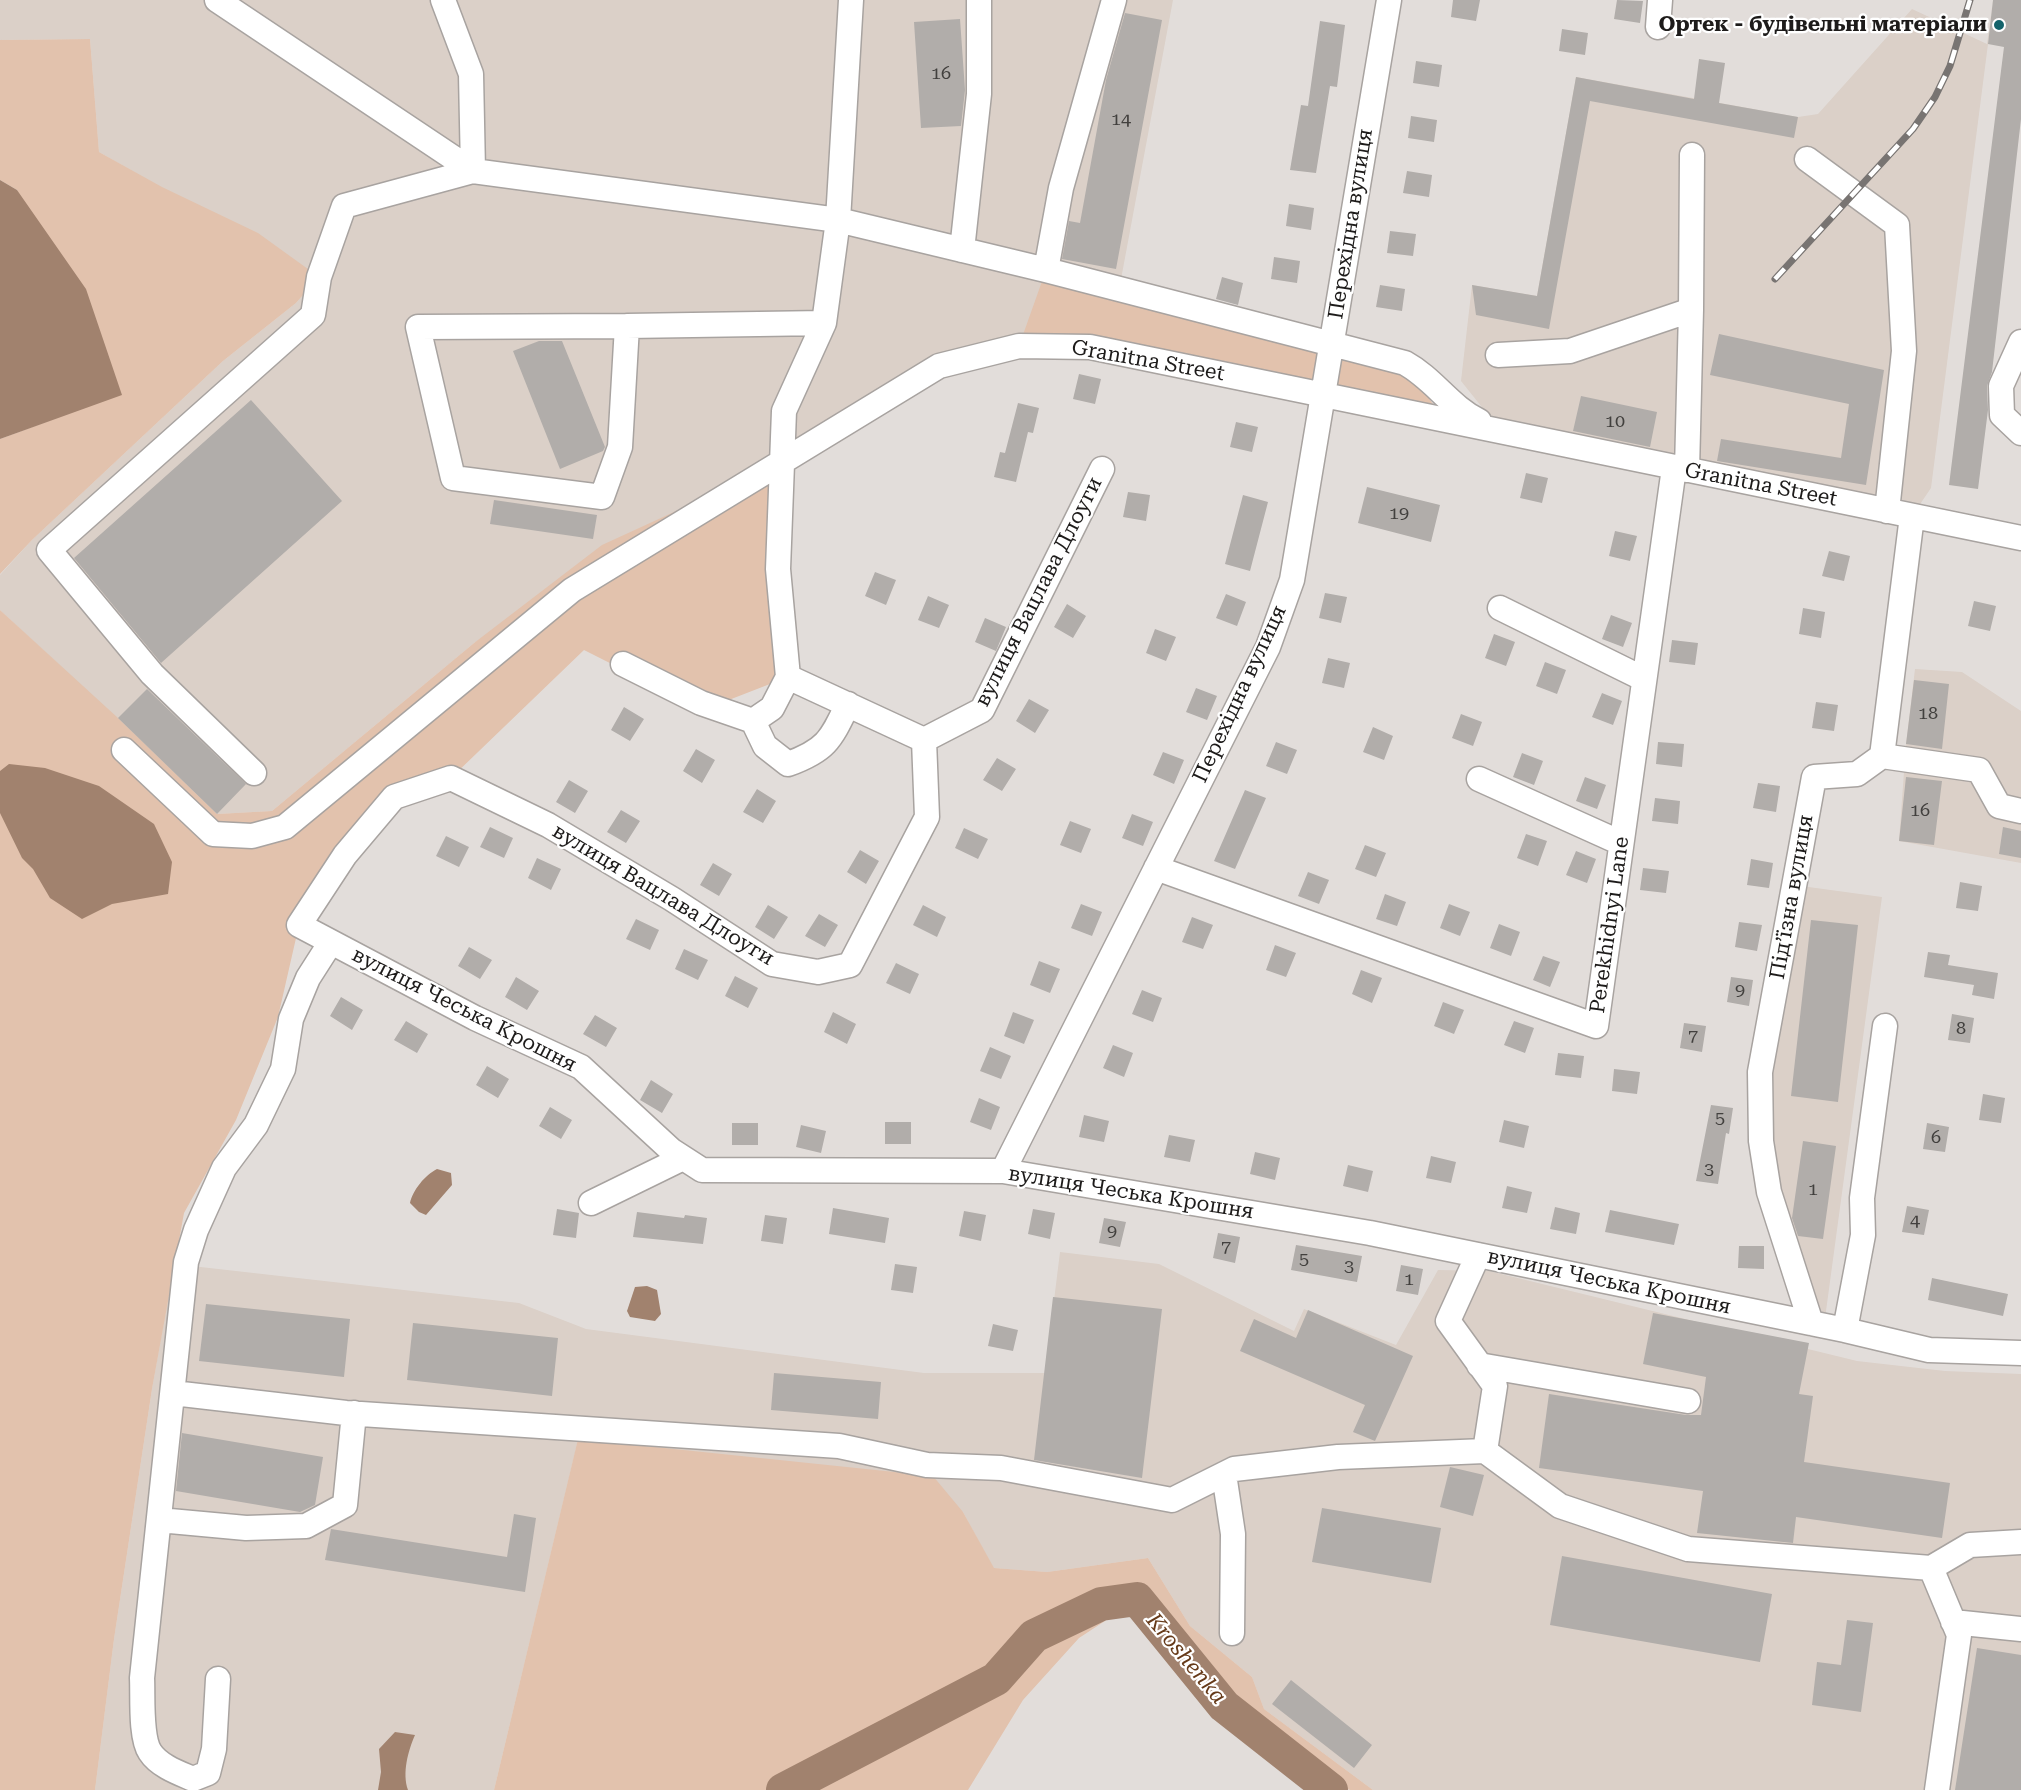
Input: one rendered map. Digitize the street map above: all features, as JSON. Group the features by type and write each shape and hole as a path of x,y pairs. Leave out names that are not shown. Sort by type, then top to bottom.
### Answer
{"street":[{"path":"217,0 472,171"},
{"path":"443,0 471,74 472,171"},
{"path":"753,721 772,708 788,677 778,569 784,411 824,323 838,220 851,0"},
{"path":"962,250 979,94 979,0"},
{"path":"1046,270 1062,188 1114,0"},
{"name":"Перехідна вулиця","path":"1003,1172 1268,647 1292,580 1389,0"},
{"path":"1658,27 1660,0"},
{"name":"Perekhidnyi Lane","path":"1156,868 1596,1026 1644,679 1681,469 1691,310 1692,155"},
{"path":"1807,159 1897,225 1904,351 1887,511"},
{"path":"254,772 152,674 49,550 313,315 319,277 344,206 472,171"},
{"name":"Granitna Street","path":"472,171 838,220 1046,270 1331,346 1405,363 1434,383 1452,404 1501,431"},
{"path":"1498,355 1569,351 1691,310"},
{"path":"627,326 620,447 602,497 453,478 418,327 824,323"},
{"path":"2021,342 2001,386 2002,415 2021,433"},
{"name":"Granitna Street","path":"124,750 213,834 252,836 285,828 572,590 939,366 1019,346 1090,347 2021,538"},
{"name":"вулиця Вацлава Длоуги","path":"299,925 345,855 394,797 451,778 548,825 672,899 772,964 818,972 850,965 927,817 924,740 982,710 1102,469"},
{"path":"1912,516 1882,756 1979,770 1999,806 2021,810"},
{"path":"1500,609 1644,679"},
{"path":"623,664 701,703 753,721 765,746 788,765 811,756 831,739 848,704"},
{"path":"788,677 924,740"},
{"name":"Підʼїзна вулиця","path":"1811,1323 1769,1192 1761,1142 1760,1072 1814,777 1857,774 1882,756"},
{"path":"1479,779 1622,843"},
{"name":"вулиця Чеська Крошня","path":"299,925 476,1018 580,1068 671,1150 702,1170 1003,1172 1370,1233 1845,1330 1929,1350 2021,1353"},
{"path":"218,1679 214,1749 208,1773 193,1779 171,1770 150,1752 145,1735 142,1678 186,1262 196,1230 224,1168 256,1125 283,1069 291,1019 308,978 331,942"},
{"path":"1845,1330 1863,1235 1862,1198 1885,1026"},
{"path":"591,1203 683,1158"},
{"path":"1478,1255 1448,1321 1495,1386 1485,1451"},
{"path":"1479,1365 1688,1401"},
{"path":"173,1393 354,1413 839,1446 927,1465 1001,1468 1172,1500 1234,1469 1338,1457 1485,1451 1560,1506 1688,1549 1931,1568 1970,1545 2021,1542"},
{"path":"159,1520 246,1528 306,1526 345,1505 354,1413"},
{"path":"1224,1474 1233,1534 1232,1633"},
{"path":"1931,1568 1959,1635 1937,1790"},
{"path":"1953,1622 2021,1629"}],"shaded area":[{"path":"0,0 1173,0 1119,290 1019,346 939,366 474,643 272,811 217,814 0,610 0,575 32,540 223,361 296,303 319,277 99,152 90,39 0,40"},
{"path":"1993,0 1931,488 1912,516 1501,431 1461,381 1472,285 1537,296 1576,77 1798,117 1818,114 1912,9 1987,44"},
{"path":"90,39 99,152 162,187 258,233 319,277 296,303 223,361 32,540 0,574 0,439 121,394 17,190 0,180 0,40"},
{"path":"0,180 17,190 86,289 122,395 0,439"},
{"path":"1046,270 1405,363 1443,419 1019,346"},
{"path":"783,462 788,677 703,710 584,650 451,778 394,797 299,925 278,1017 236,1120 184,1213 152,1389 114,1639 95,1790 0,1790 0,610 118,718 217,814 272,811 474,643 602,545"},
{"path":"1915,669 1962,672 2021,711 2021,863 1899,841 1906,744"},
{"path":"9,764 45,768 99,786 154,824 172,862 168,894 112,904 82,919 50,898 33,869 22,858 0,813 0,771"},
{"path":"1794,885 1882,897 1824,1326 1761,1141"},
{"path":"437,1169 451,1173 452,1185 426,1215 410,1203 420,1183"},
{"path":"1060,1252 1159,1264 1294,1331 1304,1309 1396,1345 1438,1270 1489,1271 1857,1361 1945,1371 2021,1374 2021,1790 1373,1790 1264,1709 1252,1677 1190,1626 1148,1558 1047,1572 993,1568 963,1512 578,1440 494,1790 95,1790 114,1639 152,1389 174,1264 519,1303 586,1329 924,1373 1045,1373"},
{"path":"647,1286 657,1290 661,1314 655,1321 630,1317 627,1311 635,1287"},
{"path":"578,1439 933,1476 963,1512 994,1568 1047,1572 1148,1558 1190,1626 1252,1677 1264,1709 1373,1790 1350,1790 1318,1778 1224,1706 1137,1600 1079,1638 1023,1700 968,1790 494,1790"},
{"path":"395,1732 415,1735 407,1762 408,1790 378,1790 381,1772 379,1749"}],"building":[{"path":"1453,0 1480,0 1476,21 1451,17"},
{"path":"1617,0 1643,1 1640,23 1614,19"},
{"path":"1993,0 2021,0 2021,119 1992,372 1987,386 1988,410 1978,489 1949,485 2004,47 1988,44"},
{"path":"1125,13 1162,20 1116,269 1062,259 1069,221 1080,223 1106,80"},
{"path":"960,19 965,90 961,126 921,128 914,22"},
{"path":"1320,21 1345,25 1337,87 1330,86 1316,173 1290,170 1301,105 1308,106"},
{"path":"1562,29 1588,33 1585,55 1559,51"},
{"path":"1699,59 1725,63 1719,103 1798,117 1794,138 1590,101 1549,329 1476,315 1472,285 1537,296 1576,77 1694,99"},
{"path":"1416,61 1442,65 1439,87 1413,83"},
{"path":"1411,116 1437,120 1434,142 1408,138"},
{"path":"1407,171 1432,175 1429,197 1403,193"},
{"path":"1289,204 1314,208 1311,230 1286,226"},
{"path":"1390,231 1416,234 1413,256 1387,253"},
{"path":"1274,257 1300,261 1297,283 1271,279"},
{"path":"1222,277 1243,283 1238,305 1216,299"},
{"path":"1380,285 1405,289 1402,311 1376,307"},
{"path":"1719,334 1884,370 1866,485 1717,461 1721,439 1841,458 1849,404 1710,375"},
{"path":"539,341 562,341 605,447 603,451 560,469 513,351"},
{"path":"1079,374 1101,379 1095,404 1073,399"},
{"path":"1581,396 1657,412 1650,447 1573,431"},
{"path":"251,400 342,501 161,663 74,558"},
{"path":"1018,403 1039,408 1033,433 1028,432 1016,482 994,477 1000,452 1005,453"},
{"path":"1236,422 1258,427 1252,452 1230,447"},
{"path":"1526,473 1548,478 1542,503 1520,498"},
{"path":"1367,487 1440,505 1431,542 1358,523"},
{"path":"1128,492 1150,495 1146,521 1123,517"},
{"path":"1243,495 1268,502 1250,571 1225,564"},
{"path":"494,500 597,515 593,539 490,524"},
{"path":"1615,531 1637,536 1630,561 1609,556"},
{"path":"1829,551 1850,556 1844,581 1822,576"},
{"path":"875,572 896,580 886,605 865,596"},
{"path":"1325,593 1347,597 1341,623 1319,618"},
{"path":"1226,594 1246,602 1237,626 1216,618"},
{"path":"928,596 949,605 939,628 918,620"},
{"path":"1974,601 1996,606 1990,631 1968,626"},
{"path":"1067,604 1086,616 1073,638 1054,627"},
{"path":"1803,608 1825,612 1821,638 1799,634"},
{"path":"1611,615 1632,623 1623,647 1602,639"},
{"path":"985,618 1006,627 996,651 975,642"},
{"path":"1155,629 1176,637 1166,661 1146,653"},
{"path":"1494,634 1515,642 1506,666 1485,658"},
{"path":"1672,640 1698,643 1695,665 1669,662"},
{"path":"1328,658 1350,663 1344,688 1322,683"},
{"path":"1545,662 1566,670 1557,694 1536,686"},
{"path":"1914,680 1949,684 1942,749 1906,744"},
{"path":"1196,688 1217,696 1207,720 1186,712"},
{"path":"147,689 246,784 217,814 118,718"},
{"path":"1602,693 1622,701 1613,725 1592,717"},
{"path":"1029,699 1049,710 1035,733 1016,721"},
{"path":"1816,702 1838,705 1834,731 1812,728"},
{"path":"624,707 644,719 630,741 611,730"},
{"path":"1461,714 1482,722 1473,746 1452,738"},
{"path":"1373,727 1393,736 1384,760 1363,752"},
{"path":"1276,742 1297,750 1287,774 1266,766"},
{"path":"1658,742 1684,744 1682,767 1656,764"},
{"path":"696,749 715,760 702,783 683,771"},
{"path":"1163,752 1184,760 1174,784 1153,775"},
{"path":"1522,753 1543,761 1534,785 1513,777"},
{"path":"997,758 1016,769 1002,791 983,780"},
{"path":"1585,777 1606,785 1597,809 1576,801"},
{"path":"1906,777 1942,781 1934,845 1899,841"},
{"path":"569,780 588,791 575,813 556,802"},
{"path":"1758,783 1780,786 1776,812 1753,808"},
{"path":"757,789 776,801 763,823 743,812"},
{"path":"1245,790 1266,798 1235,869 1214,861"},
{"path":"1655,798 1680,801 1678,824 1652,821"},
{"path":"621,810 640,821 626,843 607,832"},
{"path":"1132,814 1153,822 1143,846 1122,838"},
{"path":"1070,821 1091,829 1081,853 1060,845"},
{"path":"490,827 513,838 504,858 480,847"},
{"path":"2003,827 2021,831 2021,858 1999,854"},
{"path":"964,828 988,839 978,859 955,848"},
{"path":"1526,834 1547,841 1538,866 1517,858"},
{"path":"446,836 469,847 459,867 436,856"},
{"path":"1365,845 1386,853 1376,877 1355,869"},
{"path":"860,850 879,861 866,884 847,872"},
{"path":"1576,851 1596,859 1587,883 1566,875"},
{"path":"537,858 561,869 551,890 528,878"},
{"path":"1751,859 1773,863 1769,888 1747,885"},
{"path":"713,863 732,874 719,896 700,885"},
{"path":"1643,868 1669,871 1666,893 1640,890"},
{"path":"1308,872 1329,880 1319,904 1298,896"},
{"path":"1960,882 1982,886 1978,911 1956,908"},
{"path":"1385,894 1406,902 1397,926 1376,919"},
{"path":"1081,904 1102,912 1092,936 1071,928"},
{"path":"1449,904 1470,912 1460,936 1440,928"},
{"path":"768,905 788,917 774,939 755,927"},
{"path":"923,905 946,917 937,937 913,925"},
{"path":"819,914 838,925 825,947 805,936"},
{"path":"1192,917 1213,925 1203,949 1182,942"},
{"path":"636,919 659,930 650,950 626,939"},
{"path":"1811,920 1858,925 1838,1102 1791,1096"},
{"path":"1739,922 1762,925 1757,951 1735,947"},
{"path":"1499,924 1520,932 1511,956 1490,948"},
{"path":"1275,945 1296,953 1286,977 1266,970"},
{"path":"469,947 492,960 480,979 458,966"},
{"path":"684,949 708,960 698,980 675,969"},
{"path":"1928,952 1950,955 1948,965 1998,973 1994,999 1972,995 1974,985 1924,977"},
{"path":"1543,956 1560,962 1550,987 1533,980"},
{"path":"1039,961 1060,969 1050,993 1030,985"},
{"path":"896,963 919,974 910,994 886,983"},
{"path":"1361,970 1382,978 1372,1003 1352,994"},
{"path":"735,976 758,988 748,1008 725,996"},
{"path":"516,977 539,991 527,1010 505,997"},
{"path":"1731,977 1753,980 1749,1006 1727,1002"},
{"path":"1142,990 1162,998 1153,1022 1132,1014"},
{"path":"341,997 363,1010 352,1030 330,1016"},
{"path":"1443,1002 1464,1010 1454,1034 1434,1026"},
{"path":"833,1012 856,1024 847,1044 824,1032"},
{"path":"1013,1012 1034,1020 1024,1044 1004,1036"},
{"path":"1952,1014 1974,1018 1970,1043 1948,1040"},
{"path":"595,1015 617,1028 606,1047 583,1034"},
{"path":"406,1021 428,1034 417,1053 394,1040"},
{"path":"1514,1021 1534,1028 1525,1053 1504,1045"},
{"path":"1684,1023 1706,1026 1702,1052 1680,1048"},
{"path":"1113,1045 1133,1053 1124,1077 1103,1068"},
{"path":"990,1047 1011,1056 1001,1079 980,1071"},
{"path":"1558,1053 1584,1056 1581,1078 1555,1075"},
{"path":"487,1066 509,1079 498,1098 476,1085"},
{"path":"1614,1069 1640,1072 1637,1094 1612,1091"},
{"path":"651,1080 673,1094 662,1113 640,1100"},
{"path":"1983,1094 2005,1098 2001,1123 1979,1120"},
{"path":"979,1098 1000,1107 991,1130 970,1122"},
{"path":"1711,1105 1733,1108 1729,1134 1726,1133 1718,1184 1696,1181"},
{"path":"550,1107 572,1120 561,1139 539,1126"},
{"path":"1084,1115 1109,1121 1104,1142 1079,1137"},
{"path":"1504,1120 1529,1126 1524,1148 1499,1142"},
{"path":"885,1122 911,1122 911,1144 885,1144"},
{"path":"732,1123 758,1123 758,1145 732,1145"},
{"path":"1927,1123 1949,1127 1945,1152 1923,1149"},
{"path":"801,1125 826,1131 821,1153 796,1147"},
{"path":"1169,1135 1195,1140 1190,1162 1164,1157"},
{"path":"1803,1141 1836,1146 1823,1239 1798,1236 1792,1218"},
{"path":"1255,1152 1280,1158 1275,1180 1250,1174"},
{"path":"1431,1156 1456,1162 1451,1183 1426,1178"},
{"path":"1348,1165 1373,1171 1368,1192 1343,1186"},
{"path":"1507,1186 1532,1192 1527,1213 1502,1208"},
{"path":"1907,1206 1929,1210 1924,1235 1902,1232"},
{"path":"1555,1207 1580,1213 1576,1234 1550,1229"},
{"path":"833,1208 889,1218 885,1243 829,1234"},
{"path":"557,1209 579,1213 576,1238 553,1235"},
{"path":"1033,1209 1055,1213 1050,1239 1028,1234"},
{"path":"1610,1210 1679,1224 1674,1245 1605,1232"},
{"path":"964,1211 986,1215 981,1241 959,1236"},
{"path":"637,1212 684,1218 685,1215 707,1218 703,1244 633,1237"},
{"path":"765,1215 787,1218 783,1244 761,1241"},
{"path":"1104,1218 1126,1222 1120,1247 1099,1243"},
{"path":"1218,1233 1240,1237 1235,1263 1213,1258"},
{"path":"1296,1245 1362,1256 1357,1282 1291,1270"},
{"path":"1739,1246 1764,1246 1764,1269 1738,1268"},
{"path":"895,1264 917,1267 913,1293 891,1290"},
{"path":"1401,1265 1423,1269 1418,1295 1396,1291"},
{"path":"1932,1278 2008,1294 2003,1316 1928,1300"},
{"path":"1053,1297 1162,1309 1142,1478 1034,1460"},
{"path":"206,1304 350,1319 344,1377 199,1361"},
{"path":"1308,1310 1413,1356 1375,1441 1353,1432 1365,1405 1240,1351 1254,1319 1296,1338"},
{"path":"1653,1313 1809,1343 1799,1394 1813,1396 1804,1462 1950,1483 1942,1538 1796,1517 1793,1543 1697,1533 1703,1491 1539,1468 1549,1394 1686,1415 1701,1415 1706,1377 1643,1364"},
{"path":"413,1323 558,1338 552,1396 407,1380"},
{"path":"993,1324 1018,1330 1013,1351 988,1346"},
{"path":"774,1373 881,1382 878,1419 771,1410"},
{"path":"182,1433 323,1457 315,1505 300,1512 176,1491"},
{"path":"1450,1467 1484,1475 1473,1516 1440,1507"},
{"path":"1322,1508 1441,1528 1431,1583 1312,1562"},
{"path":"514,1514 536,1518 525,1592 325,1560 331,1529 507,1557"},
{"path":"1562,1556 1772,1594 1760,1662 1550,1625"},
{"path":"1847,1620 1873,1623 1861,1712 1812,1705 1817,1662 1841,1665"},
{"path":"1977,1648 2021,1655 2021,1790 1955,1790"},
{"path":"1291,1680 1372,1745 1354,1768 1272,1704"}],"waterway":[{"name":"Kroshenka","path":"783,1790 996,1679 1034,1636 1101,1604 1137,1599 1224,1706 1331,1790"}],"railway":[{"path":"1775,279 1913,129 1935,97 1950,66 1970,0"}],"place":[{"name":"Ортек - будівельні матеріали","path":"1999,25"}]}
